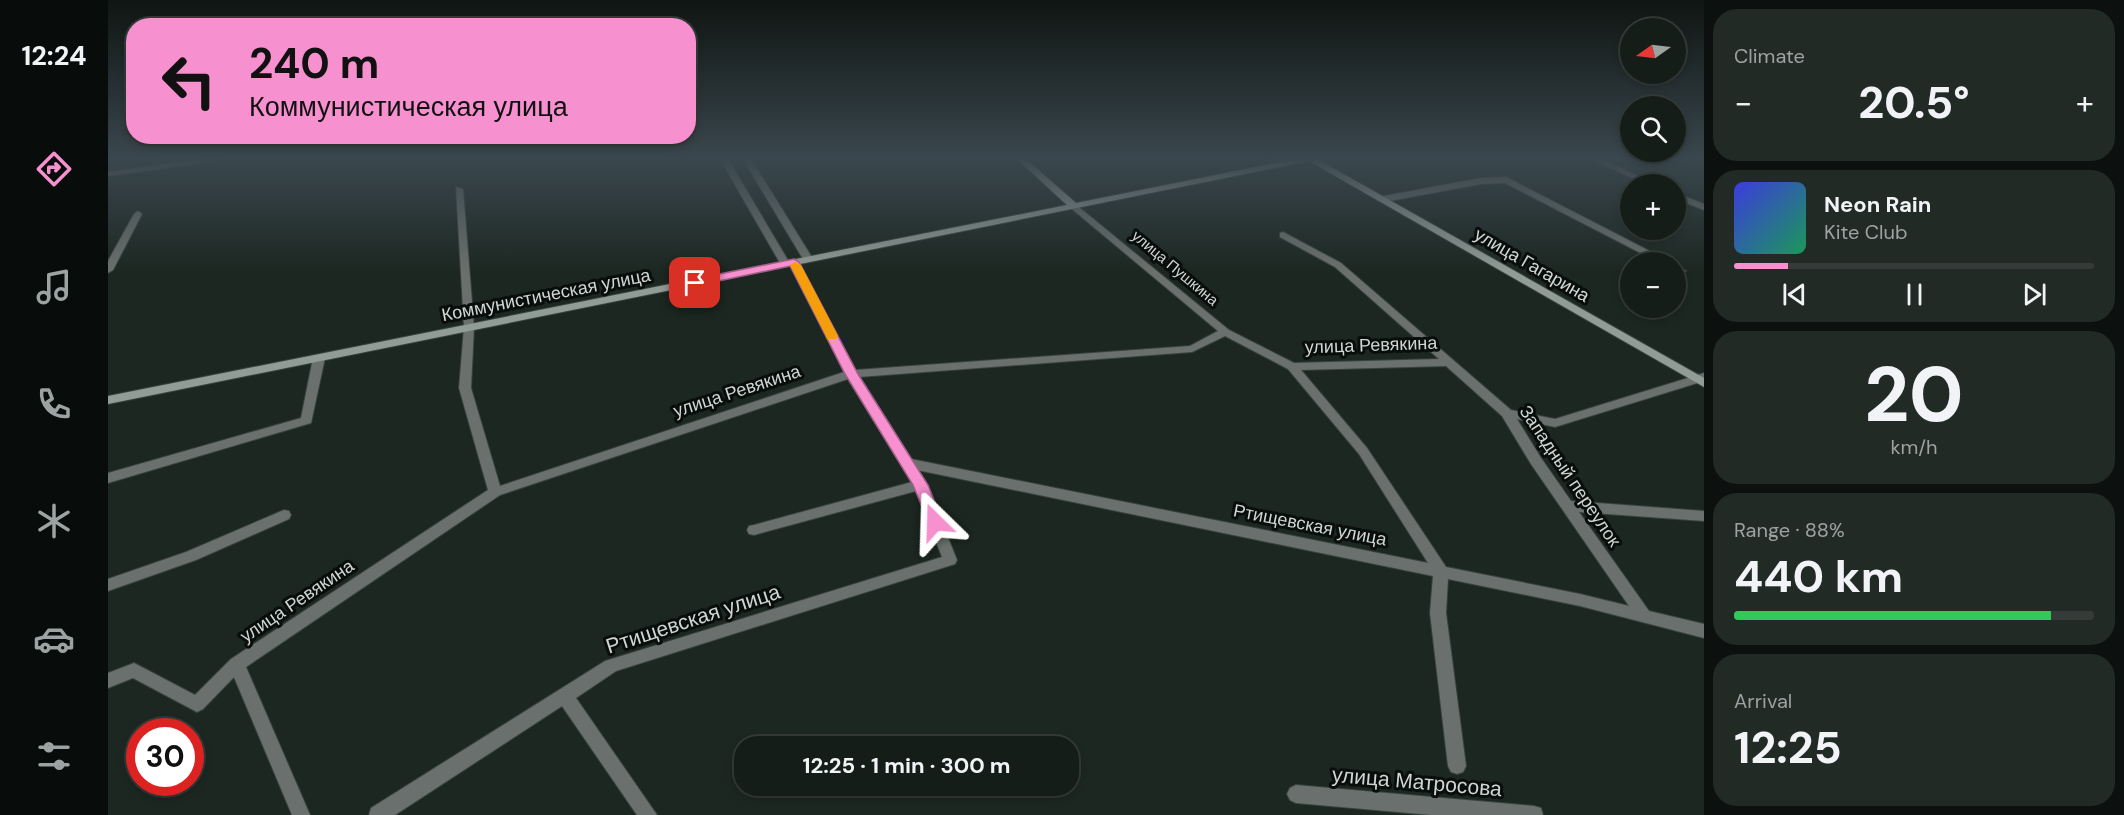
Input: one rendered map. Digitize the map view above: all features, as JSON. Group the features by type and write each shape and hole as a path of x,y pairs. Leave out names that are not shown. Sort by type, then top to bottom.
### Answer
{"street":[{"path":"460,197 469,327 465,388 495,492"},
{"name":"Ртищевская улица","path":"378,815 611,666 950,560 920,485 851,374 789,263 748,197"},
{"path":"770,197 808,259"},
{"name":"улица Пушкина","path":"1065,197 1225,332"},
{"name":"Коммунистическая улица","path":"108,400 1124,197"},
{"name":"улица Гагарина","path":"1380,197 1702,380"},
{"path":"1384,199 1395,197"},
{"path":"1539,197 1645,252"},
{"path":"1686,199 1704,207"},
{"path":"108,270 138,214"},
{"name":"Западный переулок","path":"1283,235 1338,265 1376,301 1451,362 1507,413 1567,506 1644,616"},
{"name":"улица Ревякина","path":"108,681 134,670 197,704 237,664 495,492 851,374 1192,350 1225,332 1292,367 1451,362"},
{"path":"108,478 307,420 319,358"},
{"path":"1292,367 1363,451 1441,571 1438,613 1457,766"},
{"path":"1507,413 1555,423 1702,380"},
{"name":"Ртищевская улица","path":"907,463 1580,600 1704,631"},
{"path":"754,530 920,485"},
{"path":"1567,506 1704,516"},
{"path":"108,585 191,556 284,515"},
{"path":"237,664 301,815"},
{"path":"565,696 648,815"},
{"name":"улица Матросова","path":"1296,794 1534,815"}],"slow traffic":[{"path":"795,265 832,336"}],"route":[{"path":"695,283 794,262 851,374 920,485 935,522"}]}
